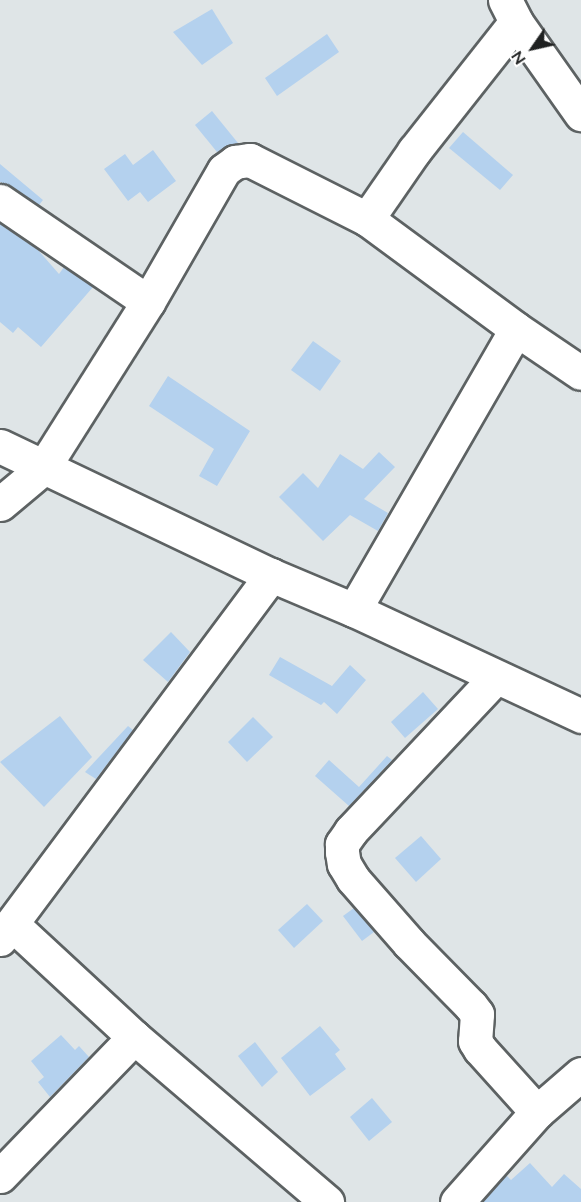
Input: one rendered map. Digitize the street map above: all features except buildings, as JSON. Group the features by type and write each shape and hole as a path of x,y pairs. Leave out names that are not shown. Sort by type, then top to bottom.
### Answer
{"street":[{"path":"367,219 510,11 581,114"},
{"path":"0,504 43,468 148,302 224,170 235,162 250,160 367,219 581,374"},
{"path":"0,201 148,302"},
{"path":"354,610 516,329"},
{"path":"0,446 271,575 354,610 581,716"},
{"path":"271,575 6,932 134,1037 327,1202"},
{"path":"496,677 351,831 342,844 342,852 344,864 353,879 409,943 471,1006 477,1014 475,1041 537,1112"},
{"path":"0,1176 134,1037"},
{"path":"457,1202 537,1112 581,1074"}]}
